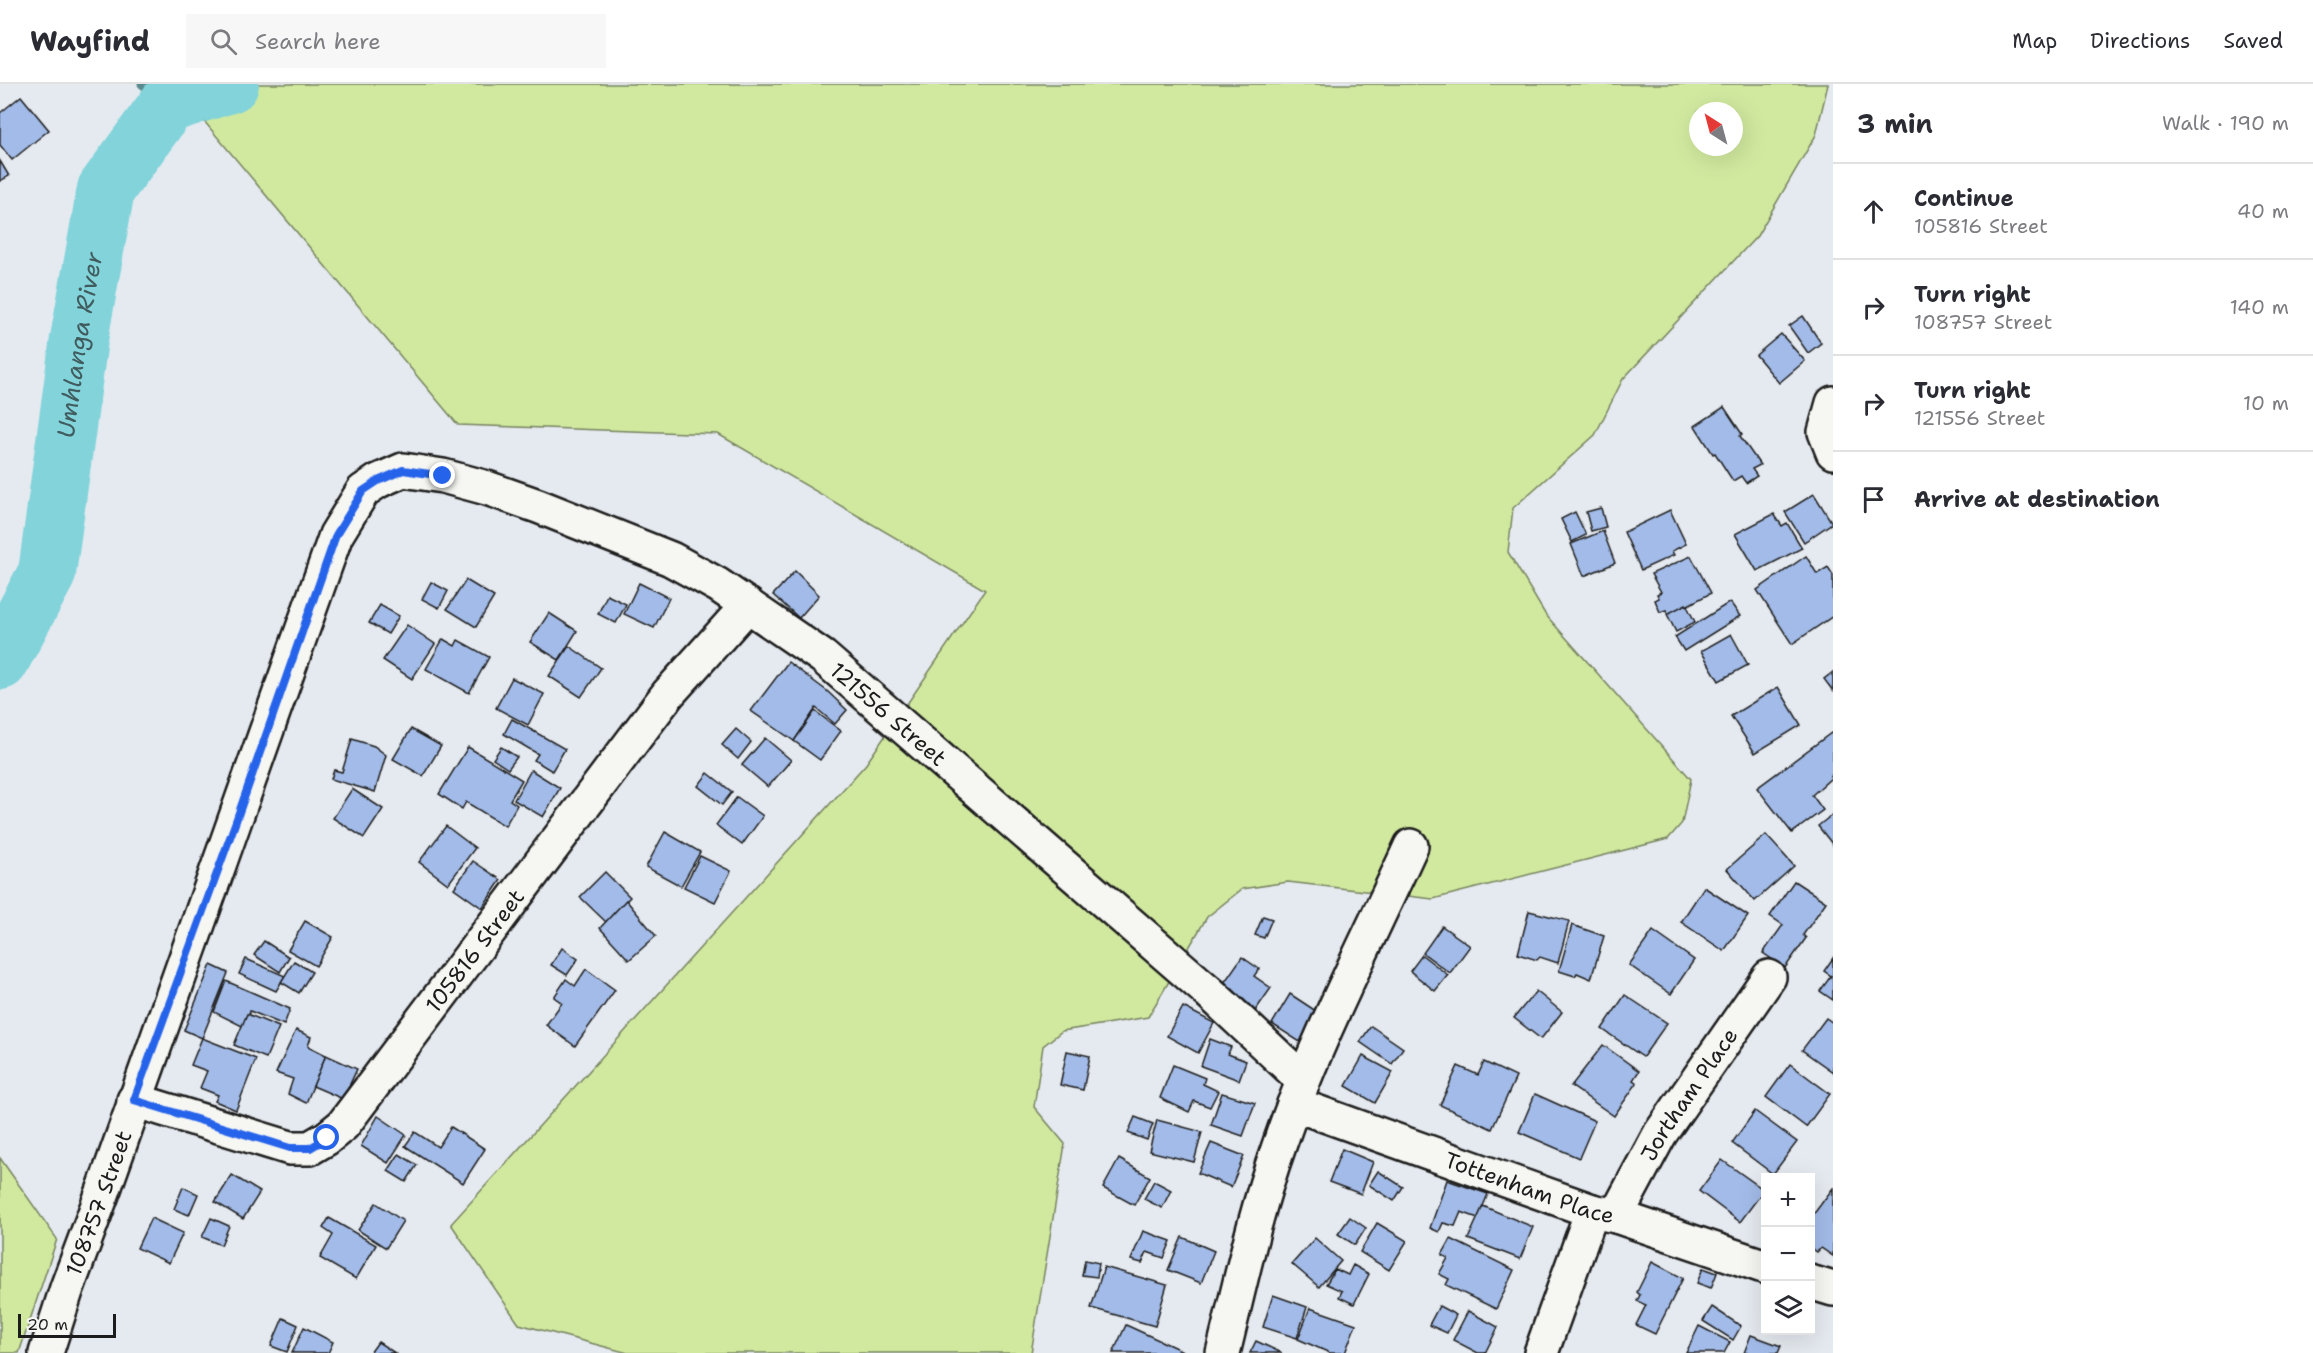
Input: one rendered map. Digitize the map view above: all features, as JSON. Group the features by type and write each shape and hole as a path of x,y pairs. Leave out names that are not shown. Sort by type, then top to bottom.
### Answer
{"street":[{"path":"1833,403 1825,432 1833,452"},
{"name":"121556 Street","path":"403,470 443,476 487,488 607,532 671,559 747,605 823,657 1210,993 1299,1092"},
{"name":"108757 Street","path":"46,1353 336,535 363,491 378,481 403,470"},
{"name":"105816 Street","path":"134,1100 290,1148 310,1148 327,1138 343,1125 668,694 747,605"},
{"path":"1223,1353 1263,1198 1299,1092 1412,846"},
{"name":"Jortham Place","path":"1541,1353 1604,1213 1769,977"},
{"name":"Tottenham Place","path":"1299,1092 1604,1213 1761,1265"},
{"path":"1815,1284 1833,1289"}],"green space":[{"path":"173,84 1828,84 1816,135 1757,236 1623,379 1595,435 1513,508 1508,552 1545,614 1691,779 1682,823 1668,839 1433,899 1288,882 1242,889 1207,917 1148,1017 1062,1031 1043,1046 1034,1107 1065,1144 1031,1353 628,1353 519,1324 451,1224 866,764 985,590 718,434 458,425"},
{"path":"0,1158 57,1239 19,1353 0,1353"}],"building":[{"path":"21,96 49,130 12,160 0,145 0,113"},
{"path":"0,161 9,176 0,181"},
{"path":"1803,316 1821,343 1808,353 1789,326"},
{"path":"1781,334 1805,361 1779,383 1756,355"},
{"path":"1724,407 1760,465 1752,469 1757,476 1746,483 1741,476 1733,481 1695,426"},
{"path":"1814,494 1832,523 1804,542 1785,512"},
{"path":"1601,508 1606,527 1591,531 1586,512"},
{"path":"1670,510 1686,544 1672,551 1674,555 1641,570 1624,532"},
{"path":"1575,512 1586,535 1572,542 1561,519"},
{"path":"1774,514 1782,526 1787,523 1802,548 1757,571 1735,534"},
{"path":"1603,531 1615,563 1584,576 1571,544"},
{"path":"1691,556 1711,593 1669,615 1666,610 1660,612 1655,600 1659,598 1657,594 1661,592 1651,574"},
{"path":"1806,556 1817,574 1828,567 1833,575 1833,616 1792,644 1757,590"},
{"path":"795,571 819,595 799,618 773,595"},
{"path":"466,580 494,597 476,627 447,609"},
{"path":"431,582 448,591 439,608 422,599"},
{"path":"639,583 669,598 654,628 624,614"},
{"path":"607,595 626,604 616,623 598,614"},
{"path":"1730,602 1740,616 1684,651 1675,637"},
{"path":"1686,604 1695,622 1676,632 1667,614"},
{"path":"380,605 399,616 388,634 369,623"},
{"path":"549,613 577,631 559,660 530,642"},
{"path":"407,625 435,644 412,679 383,660"},
{"path":"1731,634 1748,665 1719,681 1701,651"},
{"path":"443,639 455,646 458,640 489,657 469,693 426,669"},
{"path":"569,646 601,668 581,697 549,676"},
{"path":"788,662 827,691 847,710 835,724 816,708 794,741 751,711"},
{"path":"1833,672 1833,691 1824,679"},
{"path":"512,678 544,694 528,725 496,708"},
{"path":"1778,687 1801,725 1755,753 1731,716"},
{"path":"815,711 841,731 820,760 794,741"},
{"path":"512,719 565,749 552,771 534,760 538,754 504,734"},
{"path":"411,729 441,746 423,776 393,759"},
{"path":"736,729 751,742 738,759 722,745"},
{"path":"1831,733 1833,735 1833,774 1812,795 1823,810 1792,833 1757,788"},
{"path":"765,738 791,760 768,787 742,765"},
{"path":"352,739 374,746 386,755 375,792 331,779 334,770 342,772"},
{"path":"468,747 522,780 510,800 517,805 505,826 466,802 462,809 439,794"},
{"path":"501,747 517,757 508,769 493,759"},
{"path":"531,770 560,788 543,817 514,800"},
{"path":"708,773 732,792 722,805 698,786"},
{"path":"352,789 383,809 364,838 333,818"},
{"path":"737,797 763,816 742,845 716,825"},
{"path":"1833,814 1833,845 1818,826"},
{"path":"446,826 475,848 448,884 419,862"},
{"path":"665,832 700,852 681,886 646,867"},
{"path":"1766,835 1794,866 1755,901 1727,869"},
{"path":"700,856 731,871 715,902 684,887"},
{"path":"473,861 501,880 482,908 454,888"},
{"path":"605,872 630,897 606,922 580,897"},
{"path":"1794,881 1826,902 1803,935 1806,938 1785,968 1763,953 1783,925 1770,916"},
{"path":"1704,887 1748,916 1724,951 1681,922"},
{"path":"626,900 656,936 629,960 600,928"},
{"path":"1529,911 1569,921 1558,963 1540,957 1537,960 1518,954"},
{"path":"1263,916 1272,919 1264,938 1255,935"},
{"path":"305,921 333,937 316,966 288,950"},
{"path":"1572,925 1604,936 1591,979 1577,973 1575,976 1559,971"},
{"path":"1442,926 1470,946 1450,973 1423,953"},
{"path":"1653,931 1694,960 1671,994 1629,965"},
{"path":"264,941 289,957 280,972 254,955"},
{"path":"562,948 578,959 567,975 551,965"},
{"path":"1422,955 1448,975 1435,991 1410,971"},
{"path":"1242,957 1259,969 1254,976 1271,988 1253,1014 1219,990"},
{"path":"1833,958 1833,1000 1820,991 1831,976 1824,971"},
{"path":"246,959 285,976 276,991 239,974"},
{"path":"294,961 312,972 299,993 281,982"},
{"path":"211,965 228,973 202,1038 184,1030"},
{"path":"586,969 615,990 575,1046 546,1025 562,1003 554,997 566,979 575,986"},
{"path":"226,981 290,1009 284,1025 250,1011 244,1027 214,1012"},
{"path":"1536,991 1562,1012 1541,1039 1514,1018"},
{"path":"1290,994 1319,1013 1300,1042 1272,1024"},
{"path":"1625,995 1667,1023 1643,1057 1602,1029"},
{"path":"1183,1007 1214,1023 1198,1053 1167,1036"},
{"path":"247,1014 279,1027 266,1058 234,1045"},
{"path":"1826,1018 1833,1023 1833,1072 1802,1050"},
{"path":"1371,1026 1403,1048 1392,1064 1360,1042"},
{"path":"296,1030 311,1037 308,1046 326,1055 306,1103 288,1094 293,1079 276,1073"},
{"path":"202,1038 256,1059 236,1110 215,1101 218,1095 200,1088 207,1071 191,1065"},
{"path":"1210,1039 1231,1047 1228,1054 1246,1061 1239,1080 1201,1066"},
{"path":"1603,1045 1639,1071 1633,1080 1637,1083 1614,1116 1571,1086"},
{"path":"1067,1051 1090,1056 1083,1090 1060,1085"},
{"path":"326,1055 357,1069 343,1099 313,1086"},
{"path":"1363,1056 1393,1072 1375,1103 1346,1086"},
{"path":"1484,1062 1516,1077 1492,1129 1440,1105 1458,1066 1478,1075"},
{"path":"1790,1064 1830,1094 1806,1127 1766,1097"},
{"path":"1173,1065 1205,1078 1203,1084 1218,1091 1210,1107 1194,1101 1189,1112 1160,1098"},
{"path":"1222,1093 1255,1103 1243,1136 1211,1125"},
{"path":"1535,1094 1595,1121 1579,1158 1519,1132"},
{"path":"1755,1111 1797,1142 1774,1173 1732,1143"},
{"path":"378,1116 406,1135 388,1163 361,1146"},
{"path":"1135,1117 1153,1124 1147,1140 1128,1133"},
{"path":"1157,1120 1202,1132 1194,1162 1149,1151"},
{"path":"451,1127 485,1149 463,1183 405,1146 415,1132 438,1147"},
{"path":"1211,1143 1244,1156 1231,1187 1198,1173"},
{"path":"1342,1149 1373,1162 1361,1194 1329,1182"},
{"path":"399,1154 417,1165 406,1182 388,1171"},
{"path":"1119,1159 1150,1177 1134,1205 1103,1188"},
{"path":"1722,1160 1761,1188 1761,1194 1740,1222 1699,1191"},
{"path":"1378,1171 1403,1187 1394,1201 1369,1185"},
{"path":"232,1175 260,1192 243,1219 215,1202"},
{"path":"1447,1180 1488,1194 1478,1218 1461,1212 1455,1226 1443,1223 1439,1232 1430,1228"},
{"path":"1154,1181 1171,1190 1162,1208 1144,1199"},
{"path":"183,1187 198,1194 189,1215 174,1209"},
{"path":"1833,1188 1833,1256 1821,1248 1817,1252 1815,1251 1815,1212"},
{"path":"376,1203 403,1221 386,1248 358,1230"},
{"path":"1483,1206 1533,1227 1520,1259 1468,1239"},
{"path":"1350,1217 1366,1228 1355,1245 1338,1234"},
{"path":"151,1218 183,1233 169,1263 137,1248"},
{"path":"211,1218 229,1226 221,1245 202,1237"},
{"path":"329,1218 376,1245 356,1279 320,1258 333,1235 323,1228"},
{"path":"1377,1223 1407,1241 1389,1270 1360,1252"},
{"path":"1143,1231 1171,1241 1164,1258 1147,1252 1142,1263 1131,1260"},
{"path":"1182,1237 1214,1251 1201,1283 1168,1270"},
{"path":"1315,1238 1341,1261 1319,1287 1292,1264"},
{"path":"1451,1239 1514,1270 1496,1309 1446,1285 1449,1279 1439,1274 1448,1258 1442,1255"},
{"path":"1085,1260 1099,1263 1097,1277 1082,1275"},
{"path":"1652,1262 1683,1278 1655,1334 1636,1325 1646,1305 1637,1301 1640,1295 1637,1292"},
{"path":"1353,1265 1369,1274 1354,1304 1339,1297 1342,1291 1326,1284 1335,1269 1348,1275"},
{"path":"1104,1267 1167,1285 1155,1326 1091,1308"},
{"path":"1703,1268 1717,1273 1711,1288 1697,1283"},
{"path":"1273,1295 1307,1307 1297,1338 1263,1327"},
{"path":"1439,1306 1456,1315 1447,1333 1429,1325"},
{"path":"1712,1307 1741,1326 1733,1340 1703,1321"},
{"path":"1310,1308 1356,1324 1345,1353 1330,1353 1298,1339"},
{"path":"1468,1311 1498,1327 1485,1353 1478,1353 1453,1340"},
{"path":"283,1318 298,1325 287,1352 271,1346"},
{"path":"1126,1325 1187,1353 1113,1353"},
{"path":"1699,1326 1730,1342 1724,1353 1686,1353"},
{"path":"304,1327 333,1342 328,1353 292,1353"},
{"path":"1751,1335 1781,1346 1778,1353 1744,1353"},
{"path":"1256,1341 1282,1353 1250,1353"},
{"path":"378,1342 395,1353 370,1353"}],"waterway":[{"path":"142,84 168,104"},
{"name":"Umhlanga River","path":"0,661 47,573 79,339 106,189 168,104 230,84"}],"route":[{"path":"327,1138 310,1148 290,1148 134,1100 236,821 336,535 363,491 378,481 403,470 443,476"}]}
